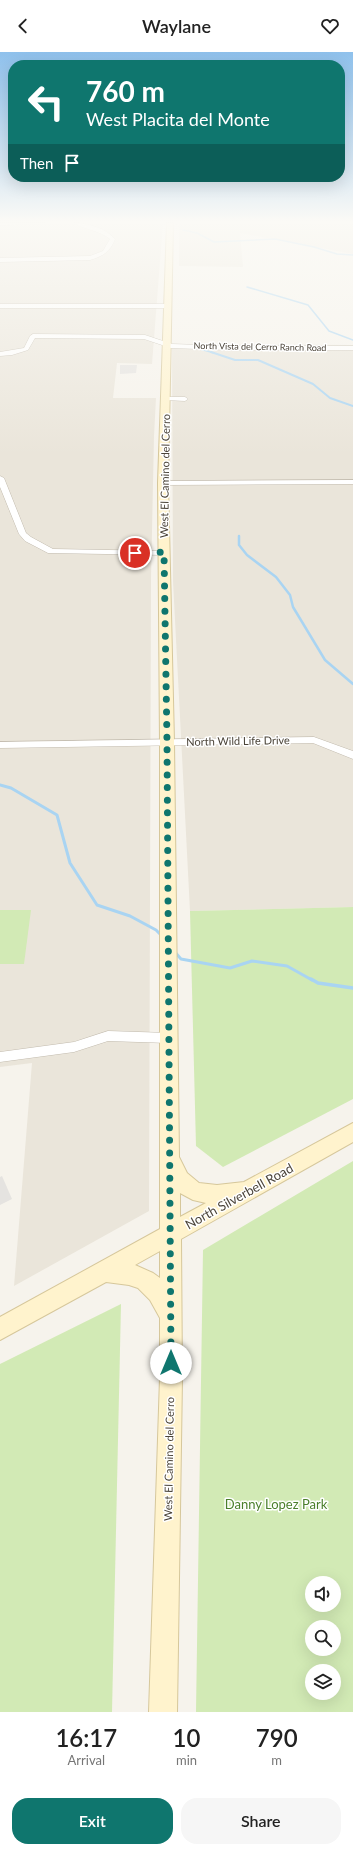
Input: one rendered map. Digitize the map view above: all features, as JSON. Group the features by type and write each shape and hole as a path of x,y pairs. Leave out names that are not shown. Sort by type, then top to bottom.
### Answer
{"street":[{"name":"West El Camino del Cerro","path":"163,1712 171,1378 167,742 164,552 168,300"},
{"path":"0,306 168,306"},
{"name":"North Vista del Cerro Ranch Road","path":"0,354 12,353 26,349 33,336 145,336 167,345 228,348 353,348"},
{"name":"West El Camino del Cerro","path":"166,398 185,399"},
{"path":"0,478 23,534 28,539 51,552 164,552"},
{"path":"164,483 353,482"},
{"name":"North Wild Life Drive","path":"0,744 314,740 347,752 353,756"},
{"path":"0,1057 74,1047 108,1036 169,1038"},
{"name":"North Silverbell Road","path":"0,1329 353,1132"},
{"path":"169,1156 179,1179 191,1190 209,1195 250,1190"},
{"path":"105,1271 128,1273 147,1280 159,1292 171,1318"}],"shaded area":[{"path":"0,300 157,300 152,364 117,363 113,398 156,398 151,579 149,1211 14,1286 32,1063 0,1067"},
{"path":"172,344 353,345 353,907 190,911 173,581"},
{"path":"120,365 137,365 136,373 120,374"},
{"path":"2,1176 12,1199 0,1205 0,1177"}],"green space":[{"path":"353,907 353,1099 223,1167 196,1146 190,911"},
{"path":"0,910 31,910 24,964 0,964"},
{"name":"Danny Lopez Park","path":"353,1161 353,1712 196,1712 203,1250"},
{"path":"121,1304 112,1712 0,1712 0,1364"}],"waterway":[{"path":"293,300 308,305 329,331 353,340"},
{"path":"200,349 214,353"},
{"path":"214,353 235,360 258,360 313,384 330,398 353,406"},
{"path":"239,536 239,545 247,555 276,577 290,595 293,607 325,660 353,684"},
{"path":"0,785 11,788 57,815 70,863 97,905 130,916 156,930 163,937"},
{"path":"174,951 181,959 230,968 252,961 287,966 312,980"},
{"path":"311,979 318,983 353,988"}],"route":[{"path":"135,553 164,552 167,742 167,952 169,1038 169,1208 171,1234 171,1363"}]}
